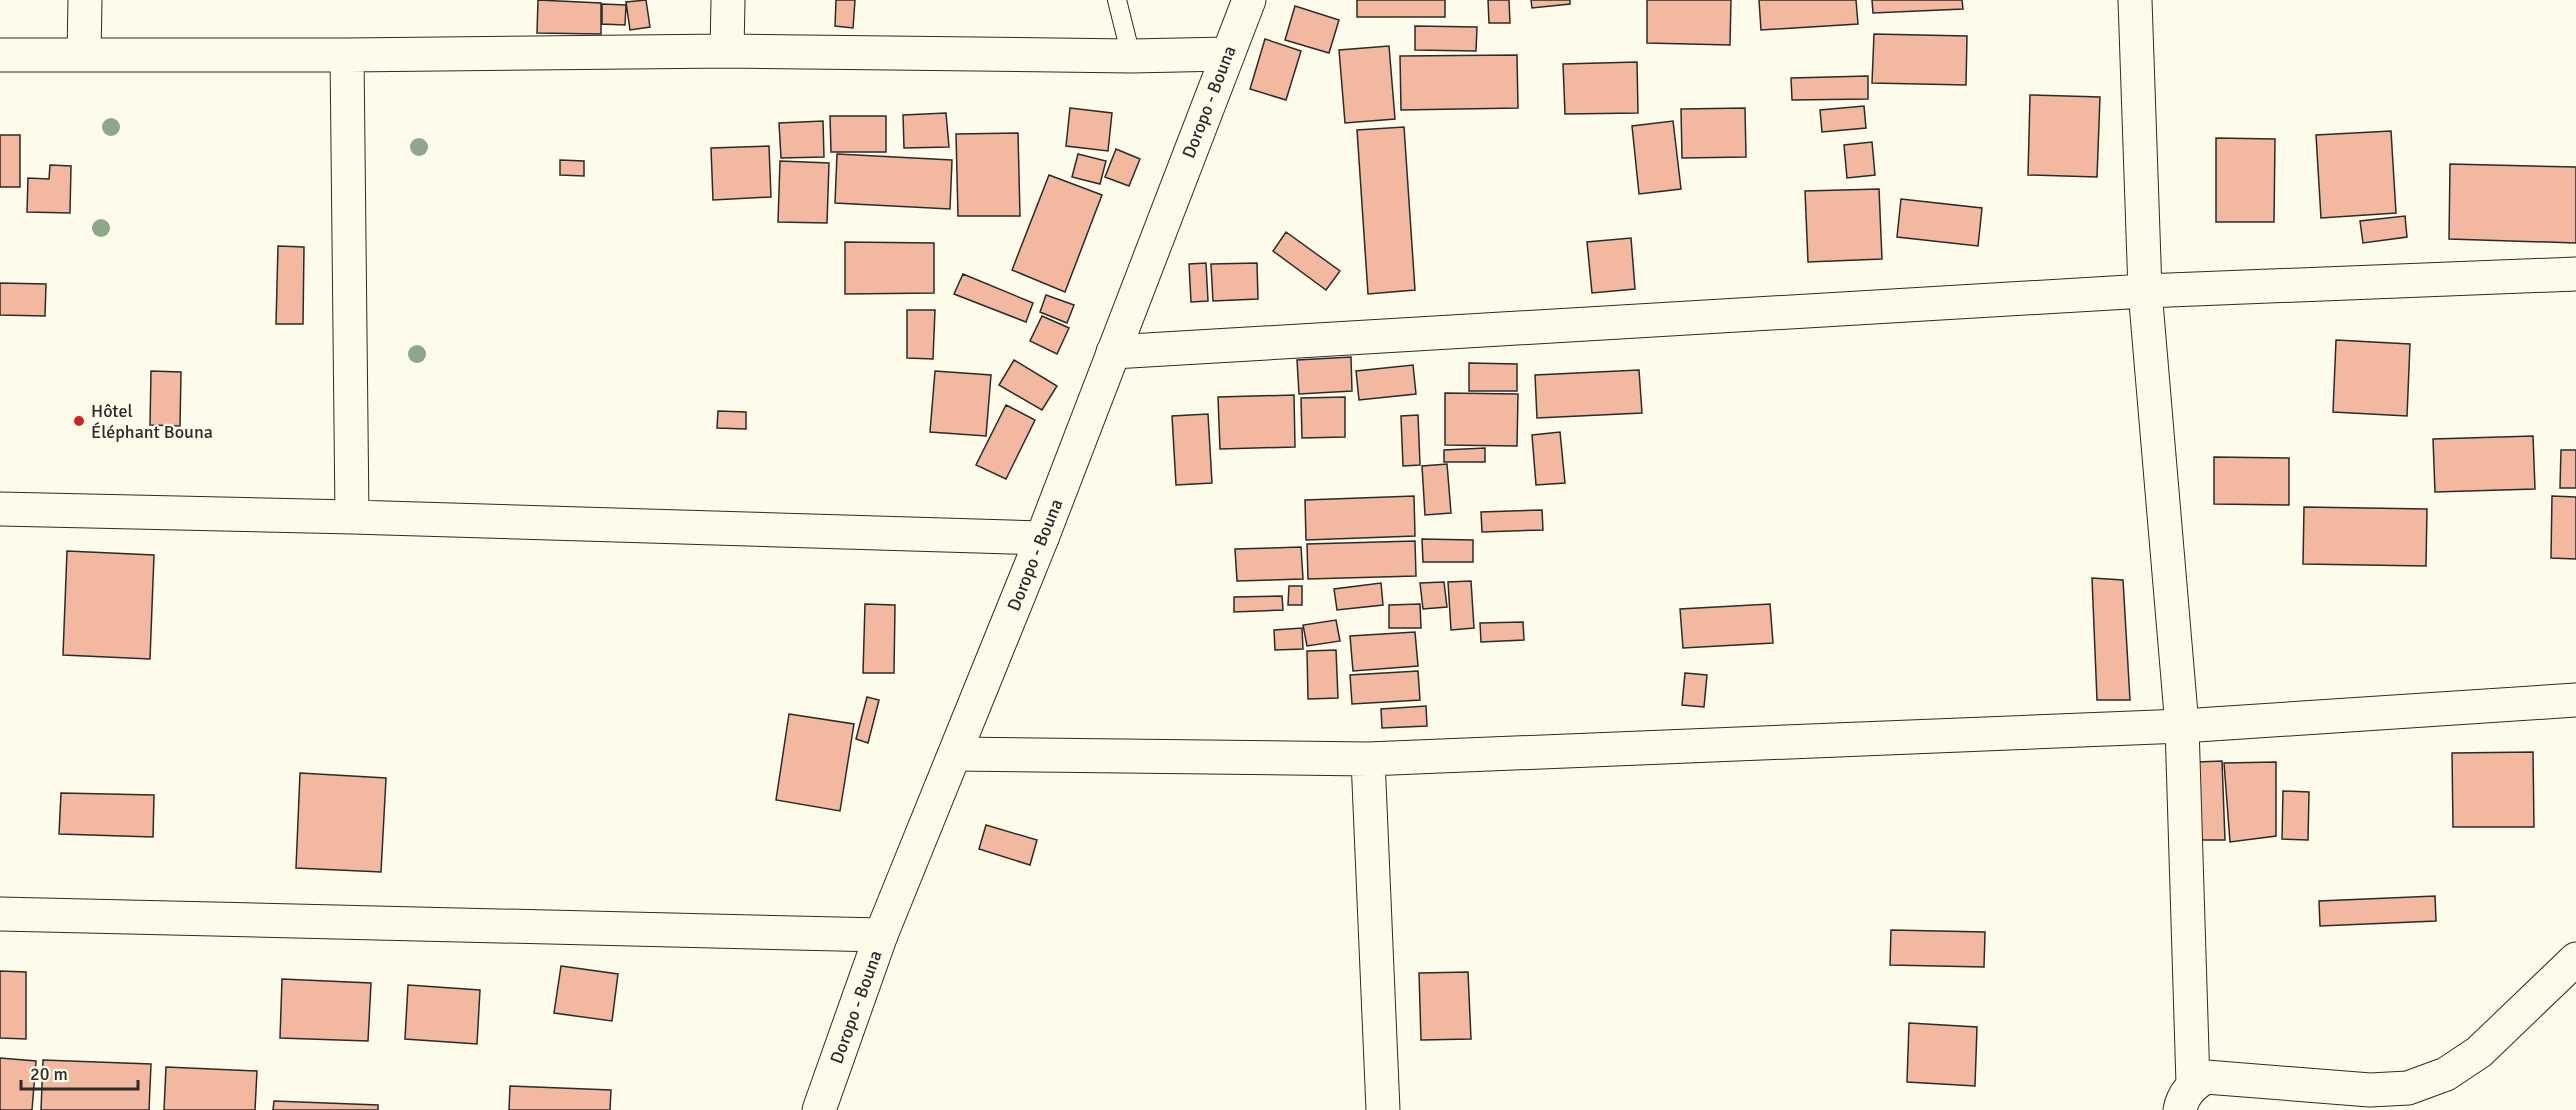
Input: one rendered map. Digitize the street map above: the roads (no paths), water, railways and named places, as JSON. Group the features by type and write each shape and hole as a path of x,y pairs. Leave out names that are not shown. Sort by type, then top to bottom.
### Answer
{"street":[{"path":"84,54 85,0"},
{"path":"727,51 728,0"},
{"name":"Doropo - Bouna","path":"819,1110 881,935 1042,538 1249,0"},
{"path":"2135,0 2145,291 2182,726 2186,1097"},
{"path":"0,55 347,55 727,51 1131,56 1228,54"},
{"path":"347,55 352,517"},
{"path":"1113,352 2145,291 2576,274"},
{"path":"0,509 1042,538"},
{"path":"956,754 1368,759 2182,726 2576,700"},
{"path":"1368,759 1383,1110"},
{"path":"0,914 881,935"},
{"path":"2186,1097 2206,1077 2238,1077 2370,1090 2408,1088 2446,1074 2479,1052 2576,959"}],"lane":[{"path":"1117,0 1131,56"}],"place":[{"name":"Hôtel Éléphant Bouna","path":"79,421"}]}
